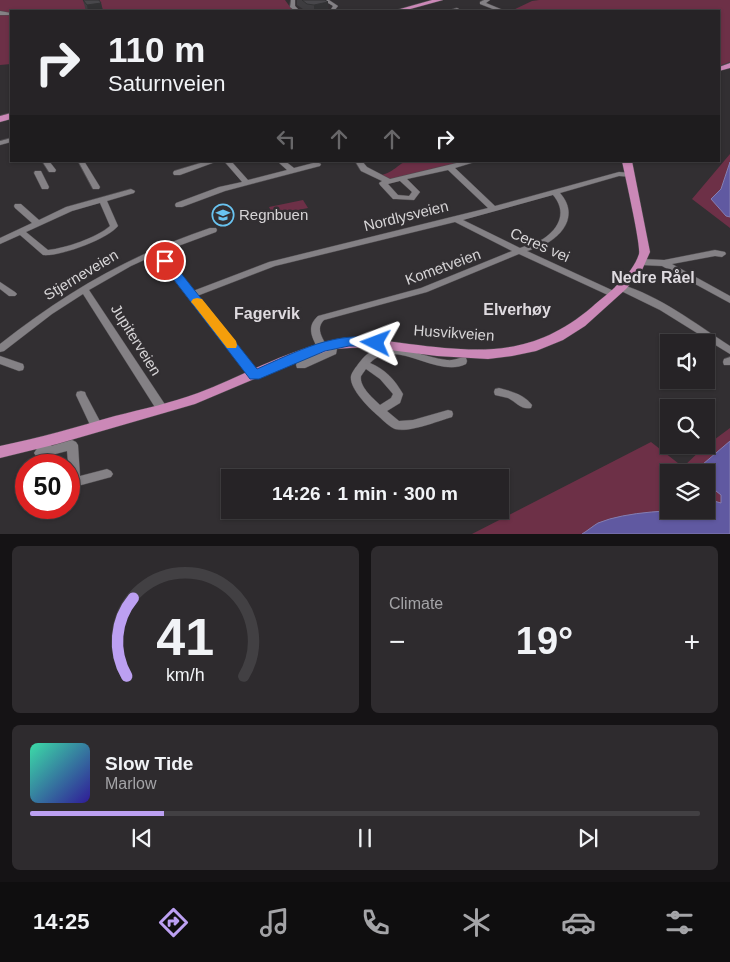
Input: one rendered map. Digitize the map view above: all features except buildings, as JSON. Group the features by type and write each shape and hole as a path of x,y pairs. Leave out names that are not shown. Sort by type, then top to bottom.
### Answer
{"main road":[{"path":"400,10 440,0"},
{"path":"627,162 645,245 642,262"},
{"name":"Husvikveien","path":"0,452 162,409 201,396 328,346 362,342 479,355 515,352 536,346 568,332 591,316 642,262"}],"street":[{"path":"326,0 336,6 333,10"},
{"path":"475,4 488,0"},
{"path":"482,3 500,10"},
{"path":"46,162 52,170"},
{"path":"81,162 96,187"},
{"path":"177,173 212,162"},
{"path":"228,162 246,182"},
{"path":"281,162 293,170"},
{"path":"359,162 364,169 389,181"},
{"path":"402,178 416,192 411,198 396,197 384,185 384,182 470,162"},
{"path":"179,205 211,192 317,164"},
{"path":"450,167 493,208"},
{"path":"38,173 45,187"},
{"name":"Nordlysveien","path":"192,295 272,264 456,219 619,174 630,175"},
{"path":"0,241 37,222 69,209 131,191"},
{"name":"Kometveien","path":"328,346 314,328 316,322 322,318 424,290 545,242 564,223 564,205 555,192"},
{"path":"20,231 46,253 56,252 107,233 114,226 102,199"},
{"path":"18,206 37,222"},
{"name":"Ceres vei","path":"456,219 510,248 659,305 730,351"},
{"name":"Stjerneveien","path":"0,349 50,310 84,289 157,251 213,230"},
{"path":"157,251 254,375"},
{"path":"642,262 664,263 718,252 722,254"},
{"path":"664,263 730,300"},
{"path":"0,285 12,294"},
{"name":"Jupiterveien","path":"84,289 162,409"},
{"path":"301,365 332,352 328,346"},
{"path":"448,414 402,426 392,421 362,394 356,386 356,377 372,355 383,351 414,355 448,364 462,362"},
{"path":"0,360 19,367"},
{"path":"364,364 371,367 390,383 398,394 396,400 381,410"},
{"path":"499,392 511,395 526,405"},
{"path":"81,395 98,427"},
{"path":"48,440 40,454 72,445 74,482 107,474"}],"shaded area":[{"path":"0,0 285,0 292,10 10,10 10,64 0,65"},
{"path":"730,0 730,62 720,66 720,10 513,10 532,1"},
{"path":"730,154 730,228 692,199"},
{"path":"405,162 465,162 391,180 381,175"},
{"path":"730,162 730,217 726,216 711,199 721,189"},
{"path":"303,200 308,208 273,215 269,207"},
{"path":"730,428 730,534 472,534 501,519 509,519 509,515 651,442 660,449 660,454 666,454 679,464 660,464 660,519 715,519 715,464 686,464 697,454 715,454 715,439"},
{"path":"730,441 730,534 582,534 598,523 637,514 660,512 660,519 715,519 715,501 721,503 721,495 715,490 715,464 703,464"}],"slow traffic":[{"path":"197,302 231,345"}],"place":[{"name":"Regnbuen","path":"223,215"}],"district":[{"name":"Nedre Råel","path":"653,277"},
{"name":"Elverhøy","path":"517,309"},
{"name":"Fagervik","path":"267,313"}],"route":[{"path":"165,261 254,375 297,356 333,344 349,342 376,343"}]}
